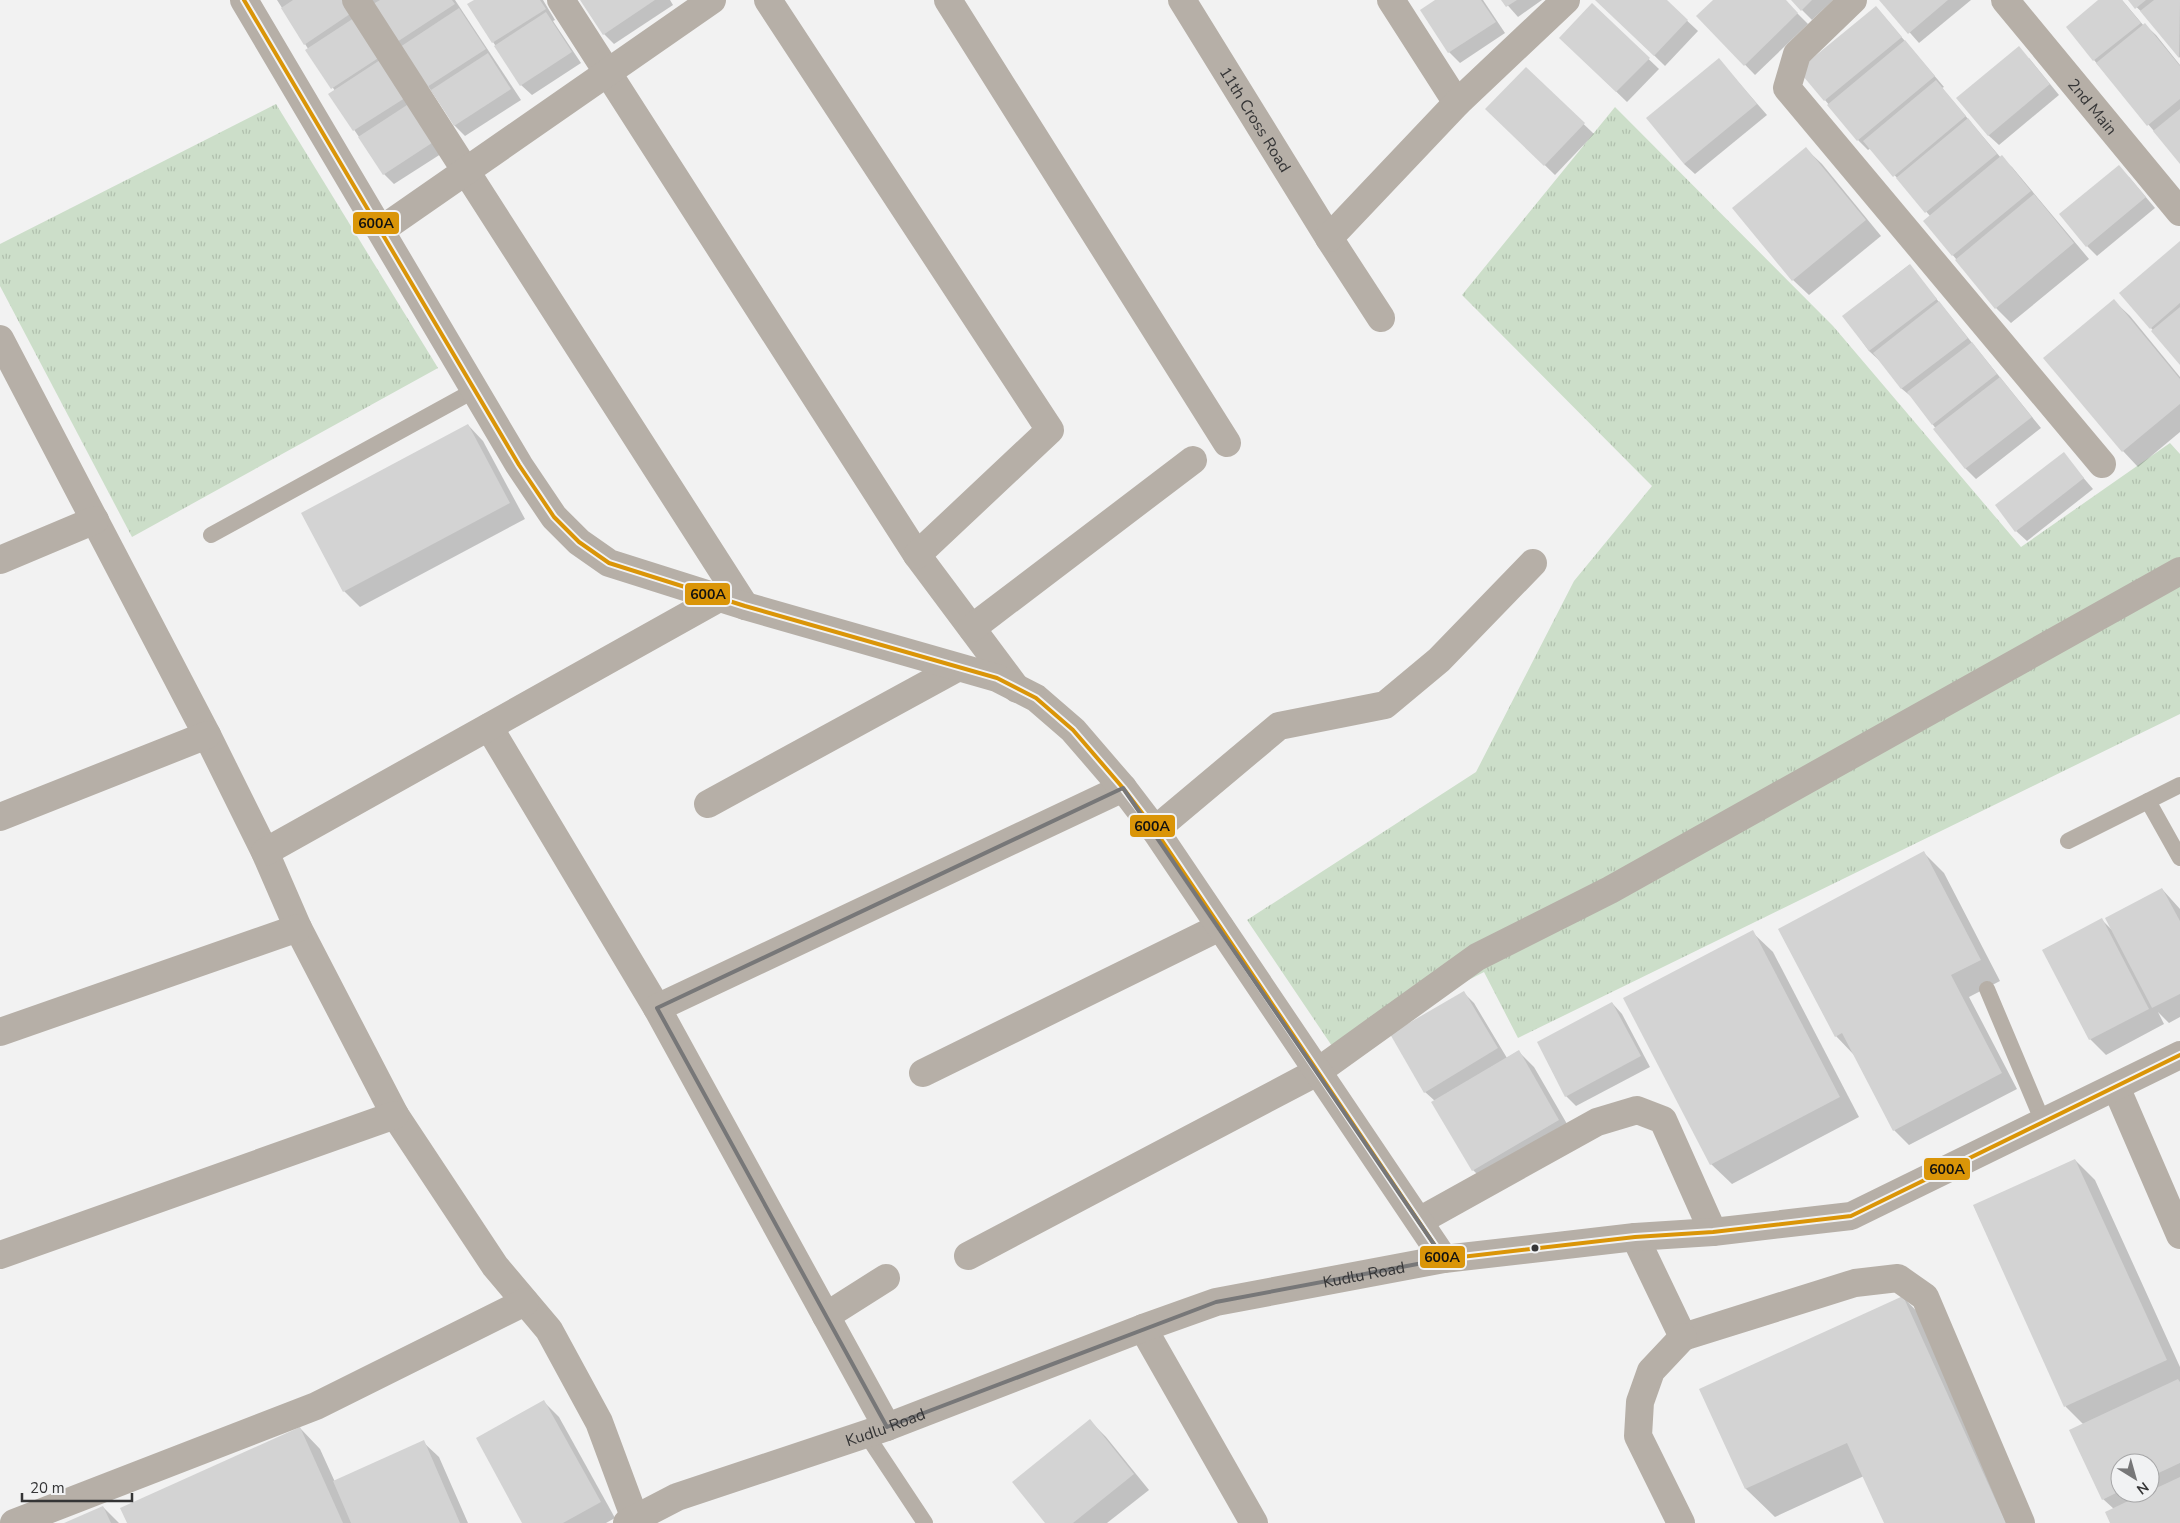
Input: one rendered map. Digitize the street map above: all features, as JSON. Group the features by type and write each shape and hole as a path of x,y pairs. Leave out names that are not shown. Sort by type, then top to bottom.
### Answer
{"street":[{"path":"244,0 519,465 554,517 579,542 609,563 745,606 997,678 1036,698 1072,730 1123,788 1154,830 1444,1259"},
{"path":"356,0 745,606"},
{"path":"561,0 917,555 1017,689"},
{"path":"381,230 712,0"},
{"path":"768,0 1050,430 917,555"},
{"path":"948,0 1227,443"},
{"name":"11th Cross Road","path":"1182,0 1329,238 1381,318"},
{"path":"1391,0 1457,103"},
{"path":"1329,238 1457,103 1566,0"},
{"path":"1853,0 1797,54 1787,88 2102,464"},
{"name":"2nd Main","path":"2005,0 2180,212"},
{"path":"0,339 207,735 266,852 298,928 395,1115 495,1266 548,1330 599,1422 631,1521"},
{"path":"972,628 1193,460"},
{"path":"0,560 95,520"},
{"path":"1154,830 1279,726 1385,705 1439,660 1533,563"},
{"path":"968,1256 1317,1072 1477,956 1610,890 2180,571"},
{"path":"266,852 719,598"},
{"path":"708,804 957,668"},
{"path":"489,727 657,1008 826,1316 877,1430"},
{"path":"0,817 207,735"},
{"path":"657,1008 1123,788"},
{"path":"923,1073 1220,927"},
{"path":"0,1032 298,928"},
{"name":"Kudlu Road","path":"631,1521 678,1497 877,1430 1216,1302 1444,1259 1635,1237 1713,1232 1851,1216 2180,1056"},
{"path":"2116,1087 2180,1235"},
{"path":"1418,1221 1597,1122 1637,1110 1663,1120 1713,1232"},
{"path":"0,1255 395,1115"},
{"path":"1635,1237 1683,1337"},
{"path":"826,1316 886,1278"},
{"path":"1681,1523 1638,1436 1640,1402 1651,1371 1683,1337 1855,1283 1898,1278 1925,1297 2021,1523"},
{"path":"14,1523 316,1406 525,1302"},
{"path":"1143,1328 1254,1523"}],"lane":[{"path":"211,535 475,390"},
{"path":"2068,841 2180,785"},
{"path":"2148,801 2180,858"},
{"path":"1987,990 2043,1122"},
{"path":"877,1430 925,1523"}],"highlighted area":[{"path":"1123,788 1444,1259 1216,1302 887,1427 657,1008"}],"green space":[{"path":"276,104 438,368 132,537 0,286 0,244"},
{"path":"1615,107 1833,326 2021,547 2170,443 2180,454 2180,714 1518,1038 1484,972 1334,1049 1247,920 1476,772 1574,581 1652,486 1462,295"}],"building":[{"path":"293,0 345,0 353,12 304,45 281,8"},
{"path":"380,0 452,0 455,4 397,42 373,4"},
{"path":"474,0 540,0 546,9 492,43 467,4"},
{"path":"580,0 655,0 603,35"},
{"path":"1435,0 1481,0 1496,22 1448,53 1420,10"},
{"path":"1501,0 1517,0 1506,7"},
{"path":"1595,0 1667,0 1688,20 1654,56"},
{"path":"1713,0 1786,0 1798,13 1744,66 1696,16"},
{"path":"1791,0 1812,0 1801,11"},
{"path":"1879,0 1948,0 1908,34"},
{"path":"2098,0 2122,0 2141,23 2093,61 2066,27"},
{"path":"2128,0 2146,0 2135,9"},
{"path":"2154,0 2180,0 2179,58 2140,11"},
{"path":"1592,3 1650,58 1616,92 1559,38"},
{"path":"1876,6 1902,37 1824,101 1798,70"},
{"path":"459,8 486,49 427,87 400,47"},
{"path":"546,12 572,52 520,86 494,46"},
{"path":"357,16 383,55 331,89 305,50"},
{"path":"2145,23 2180,66 2180,99 2147,126 2096,63"},
{"path":"1905,40 1935,76 1857,141 1827,105"},
{"path":"2019,46 2050,84 1988,136 1956,98"},
{"path":"488,53 511,89 454,126 431,90"},
{"path":"1719,58 1757,104 1684,164 1646,118"},
{"path":"380,60 405,98 353,131 328,94"},
{"path":"1526,67 1585,123 1544,166 1485,109"},
{"path":"1936,80 1966,116 1893,177 1863,141"},
{"path":"410,103 435,141 383,175 358,137"},
{"path":"2180,109 2180,164 2153,131"},
{"path":"1968,118 1997,154 1925,213 1896,178"},
{"path":"1806,147 1866,220 1792,281 1732,208"},
{"path":"2002,155 2031,191 1952,256 1923,221"},
{"path":"2119,165 2146,197 2086,247 2059,214"},
{"path":"2034,194 2074,243 1995,309 1955,260"},
{"path":"2180,241 2180,303 2150,329 2119,293"},
{"path":"1910,264 1937,299 1869,351 1842,316"},
{"path":"2114,299 2180,379 2180,404 2122,452 2043,358"},
{"path":"1939,301 1968,338 1901,389 1873,353"},
{"path":"2180,307 2180,365 2151,331"},
{"path":"1972,342 1997,374 1932,425 1907,392"},
{"path":"2000,377 2032,417 1965,469 1933,429"},
{"path":"468,424 510,503 343,592 301,513"},
{"path":"2064,452 2084,478 2015,532 1995,505"},
{"path":"1924,851 1981,960 1951,975 2002,1073 1893,1131 1842,1033 1835,1037 1778,929"},
{"path":"2162,888 2180,921 2180,994 2152,1008 2105,918"},
{"path":"2102,918 2149,1009 2089,1040 2042,950"},
{"path":"1753,930 1840,1097 1710,1165 1623,998"},
{"path":"1464,991 1498,1048 1424,1093 1390,1034"},
{"path":"1612,1002 1641,1056 1565,1097 1537,1042"},
{"path":"1519,1050 1559,1120 1472,1171 1431,1102"},
{"path":"2075,1159 2167,1360 2064,1407 1973,1205"},
{"path":"1903,1296 2006,1523 1884,1523 1847,1443 1745,1489 1699,1389"},
{"path":"2178,1379 2180,1382 2180,1463 2160,1472 2160,1453 2110,1453 2110,1496 2102,1500 2069,1430"},
{"path":"544,1400 601,1502 563,1523 522,1523 476,1438"},
{"path":"1090,1419 1134,1474 1073,1523 1045,1523 1012,1482"},
{"path":"300,1427 343,1523 127,1523 120,1508"},
{"path":"424,1440 460,1523 351,1523 333,1481"},
{"path":"2180,1477 2180,1523 2110,1523 2105,1512 2124,1503 2160,1503 2160,1486"},
{"path":"103,1506 111,1523 64,1523"}],"transit line":[{"name":"600A","path":"244,0 519,465 554,517 579,542 609,563 745,606 997,678 1036,698 1073,730 1123,788 1155,830 1444,1259 1635,1237 1713,1232 1851,1216 2180,1055"}]}
